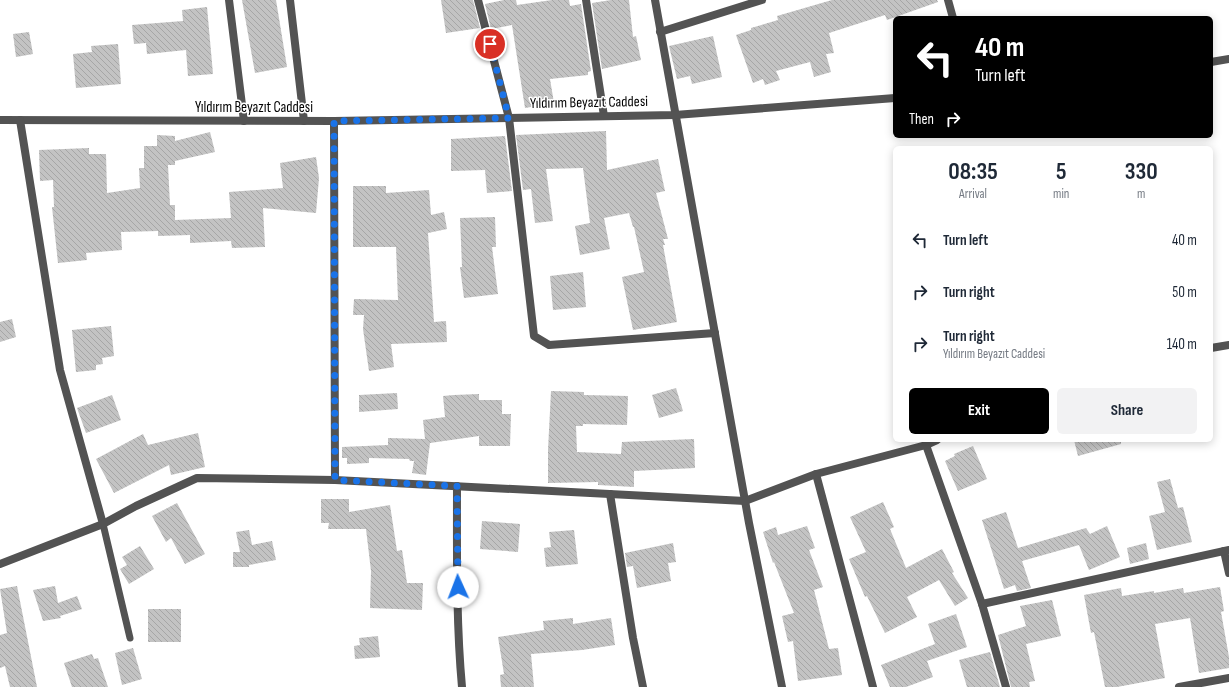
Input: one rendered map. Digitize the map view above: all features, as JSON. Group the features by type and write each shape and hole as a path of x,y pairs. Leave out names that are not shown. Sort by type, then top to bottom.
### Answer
{"street":[{"path":"229,0 244,121"},
{"path":"290,0 304,121"},
{"path":"478,0 509,118 534,336 549,345 715,333"},
{"path":"586,0 604,116"},
{"path":"655,0 745,501 782,687"},
{"path":"660,32 762,0"},
{"path":"948,0 952,16"},
{"path":"1213,62 1229,59"},
{"name":"Yıldırım Beyazıt Caddesi","path":"0,120 334,121 676,115 893,98"},
{"path":"20,120 60,370 103,524"},
{"path":"334,121 335,480"},
{"path":"1213,348 1229,345"},
{"path":"0,564 103,524 136,506 197,478 335,480 745,501 816,474 932,442"},
{"path":"926,444 982,604 1006,687"},
{"path":"816,474 873,687"},
{"path":"457,486 459,632 462,687"},
{"path":"610,494 633,638 644,687"},
{"path":"982,604 1226,551 1229,574"},
{"path":"1179,687 1229,678"}],"lane":[{"path":"103,524 130,638"}],"building":[{"path":"242,0 276,0 287,67 255,73"},
{"path":"441,0 473,0 480,28 446,33"},
{"path":"504,0 516,0 517,5 552,0 569,0 570,6 581,4 591,71 588,72 588,75 550,79 554,103 525,108 512,25 491,29 485,4"},
{"path":"611,0 629,0 633,37 636,36 641,60 602,69 592,3"},
{"path":"832,0 937,0 938,2 898,16 893,16 893,18 887,20 885,15 829,33 834,53 826,54 831,72 814,77 810,62 776,71 780,80 765,85 763,79 753,83 736,35 751,30 751,28 778,20 777,16"},
{"path":"207,7 213,74 188,76 186,50 147,54 146,43 134,44 132,25 183,21 182,10"},
{"path":"29,32 33,54 16,57 13,34"},
{"path":"713,36 722,77 692,84 690,76 677,79 669,46"},
{"path":"118,44 121,84 76,88 73,54 92,52 91,46"},
{"path":"606,131 607,170 658,159 665,191 656,193 668,239 663,239 665,245 663,245 677,322 633,330 622,277 644,272 634,227 629,213 604,218 610,249 580,255 575,226 590,223 583,168 546,169 553,221 535,223 531,189 523,190 516,135"},
{"path":"210,132 215,152 175,161 175,165 168,165 170,205 175,205 175,220 231,218 229,192 283,188 280,163 316,157 319,178 316,213 263,208 265,247 232,248 231,241 190,243 190,235 158,236 158,231 121,232 122,250 86,253 87,260 58,263 52,207 54,207 53,180 40,181 39,150 89,148 89,154 106,154 107,193 140,188 139,168 144,168 144,146 157,146 157,135 175,136 175,141"},
{"path":"505,136 512,191 487,193 485,170 451,171 451,139"},
{"path":"353,186 386,186 386,193 429,190 431,215 444,212 447,229 428,233 434,322 446,321 447,342 391,344 394,367 369,371 363,329 364,315 353,315 354,299 398,300 396,247 353,247"},
{"path":"495,217 496,247 492,247 498,294 464,298 460,267 462,267 460,218"},
{"path":"583,272 586,307 553,310 550,276"},
{"path":"12,319 16,337 0,342 0,322"},
{"path":"111,326 114,356 102,358 103,364 96,365 96,370 76,372 72,330"},
{"path":"676,388 683,411 659,418 652,395"},
{"path":"551,391 584,392 584,395 628,396 627,425 583,424 583,426 576,426 577,452 621,454 622,442 694,439 695,468 634,471 634,487 598,485 598,482 548,483"},
{"path":"397,393 398,409 359,412 359,395"},
{"path":"479,394 479,400 502,400 502,414 511,414 510,446 479,446 479,436 430,443 426,475 412,473 414,461 410,461 409,459 369,458 369,463 347,464 347,458 342,458 342,447 388,445 388,438 425,439 423,420 445,417 443,396"},
{"path":"112,395 121,420 86,433 77,408"},
{"path":"198,433 205,467 171,475 169,465 114,493 96,459 143,434 148,445"},
{"path":"1074,442 1121,442 1121,444 1078,456"},
{"path":"973,446 987,479 958,491 945,461 955,456 954,454"},
{"path":"1170,479 1178,508 1183,507 1192,542 1157,550 1149,516 1165,512 1157,482"},
{"path":"321,499 349,499 349,512 390,505 397,551 402,550 407,583 423,583 422,610 370,608 371,571 366,529 328,529 329,523 321,523"},
{"path":"883,502 894,527 890,529 906,568 942,549 954,572 952,573 968,598 955,606 939,580 907,597 917,617 885,633 867,596 865,597 849,559 866,552 850,517"},
{"path":"177,503 205,554 185,564 171,538 166,542 152,516"},
{"path":"1006,512 1018,548 1086,528 1090,534 1107,526 1120,557 1089,570 1079,545 1022,561 1031,588 1017,591 1015,585 1004,589 982,520"},
{"path":"482,521 520,524 518,552 480,549"},
{"path":"807,526 815,548 809,550 823,587 814,590 829,649 838,648 842,675 798,681 793,641 788,642 782,616 794,613 774,562 773,563 763,532 776,527 778,535"},
{"path":"249,530 252,545 272,541 276,560 249,565 249,567 233,567 233,552 240,552 236,532"},
{"path":"574,530 578,564 546,567 544,548 551,547 549,532"},
{"path":"673,543 676,562 668,563 671,581 637,588 633,566 627,567 625,553"},
{"path":"1146,543 1149,559 1130,564 1127,548"},
{"path":"140,546 154,569 129,584 120,569 127,565 122,557"},
{"path":"17,586 37,687 10,687 5,666 0,668 0,635 7,633 0,589"},
{"path":"55,586 58,603 77,596 82,609 60,616 61,618 43,621 33,590"},
{"path":"1220,587 1224,611 1221,612 1229,657 1229,668 1199,673 1190,618 1155,624 1165,678 1117,687 1105,687 1094,632 1091,633 1084,595 1121,588 1122,596 1183,588 1184,593"},
{"path":"1052,600 1061,636 1026,644 1035,681 1029,682 1030,687 1011,687 998,635 1026,626 1020,606"},
{"path":"148,609 181,609 181,642 148,642"},
{"path":"956,614 967,647 927,661 933,677 906,687 890,687 881,665 935,644 928,624"},
{"path":"573,618 573,624 611,618 615,645 582,650 531,654 534,687 501,687 500,675 504,674 498,637 544,630 543,621"},
{"path":"378,636 380,657 355,659 354,646 360,645 359,638"},
{"path":"133,648 142,679 122,685 115,653"},
{"path":"990,652 1000,687 967,687 959,660"},
{"path":"92,654 94,659 98,658 108,687 72,687 64,663"}],"route":[{"path":"458,587 457,486 335,480 334,121 509,118 490,44"}]}
